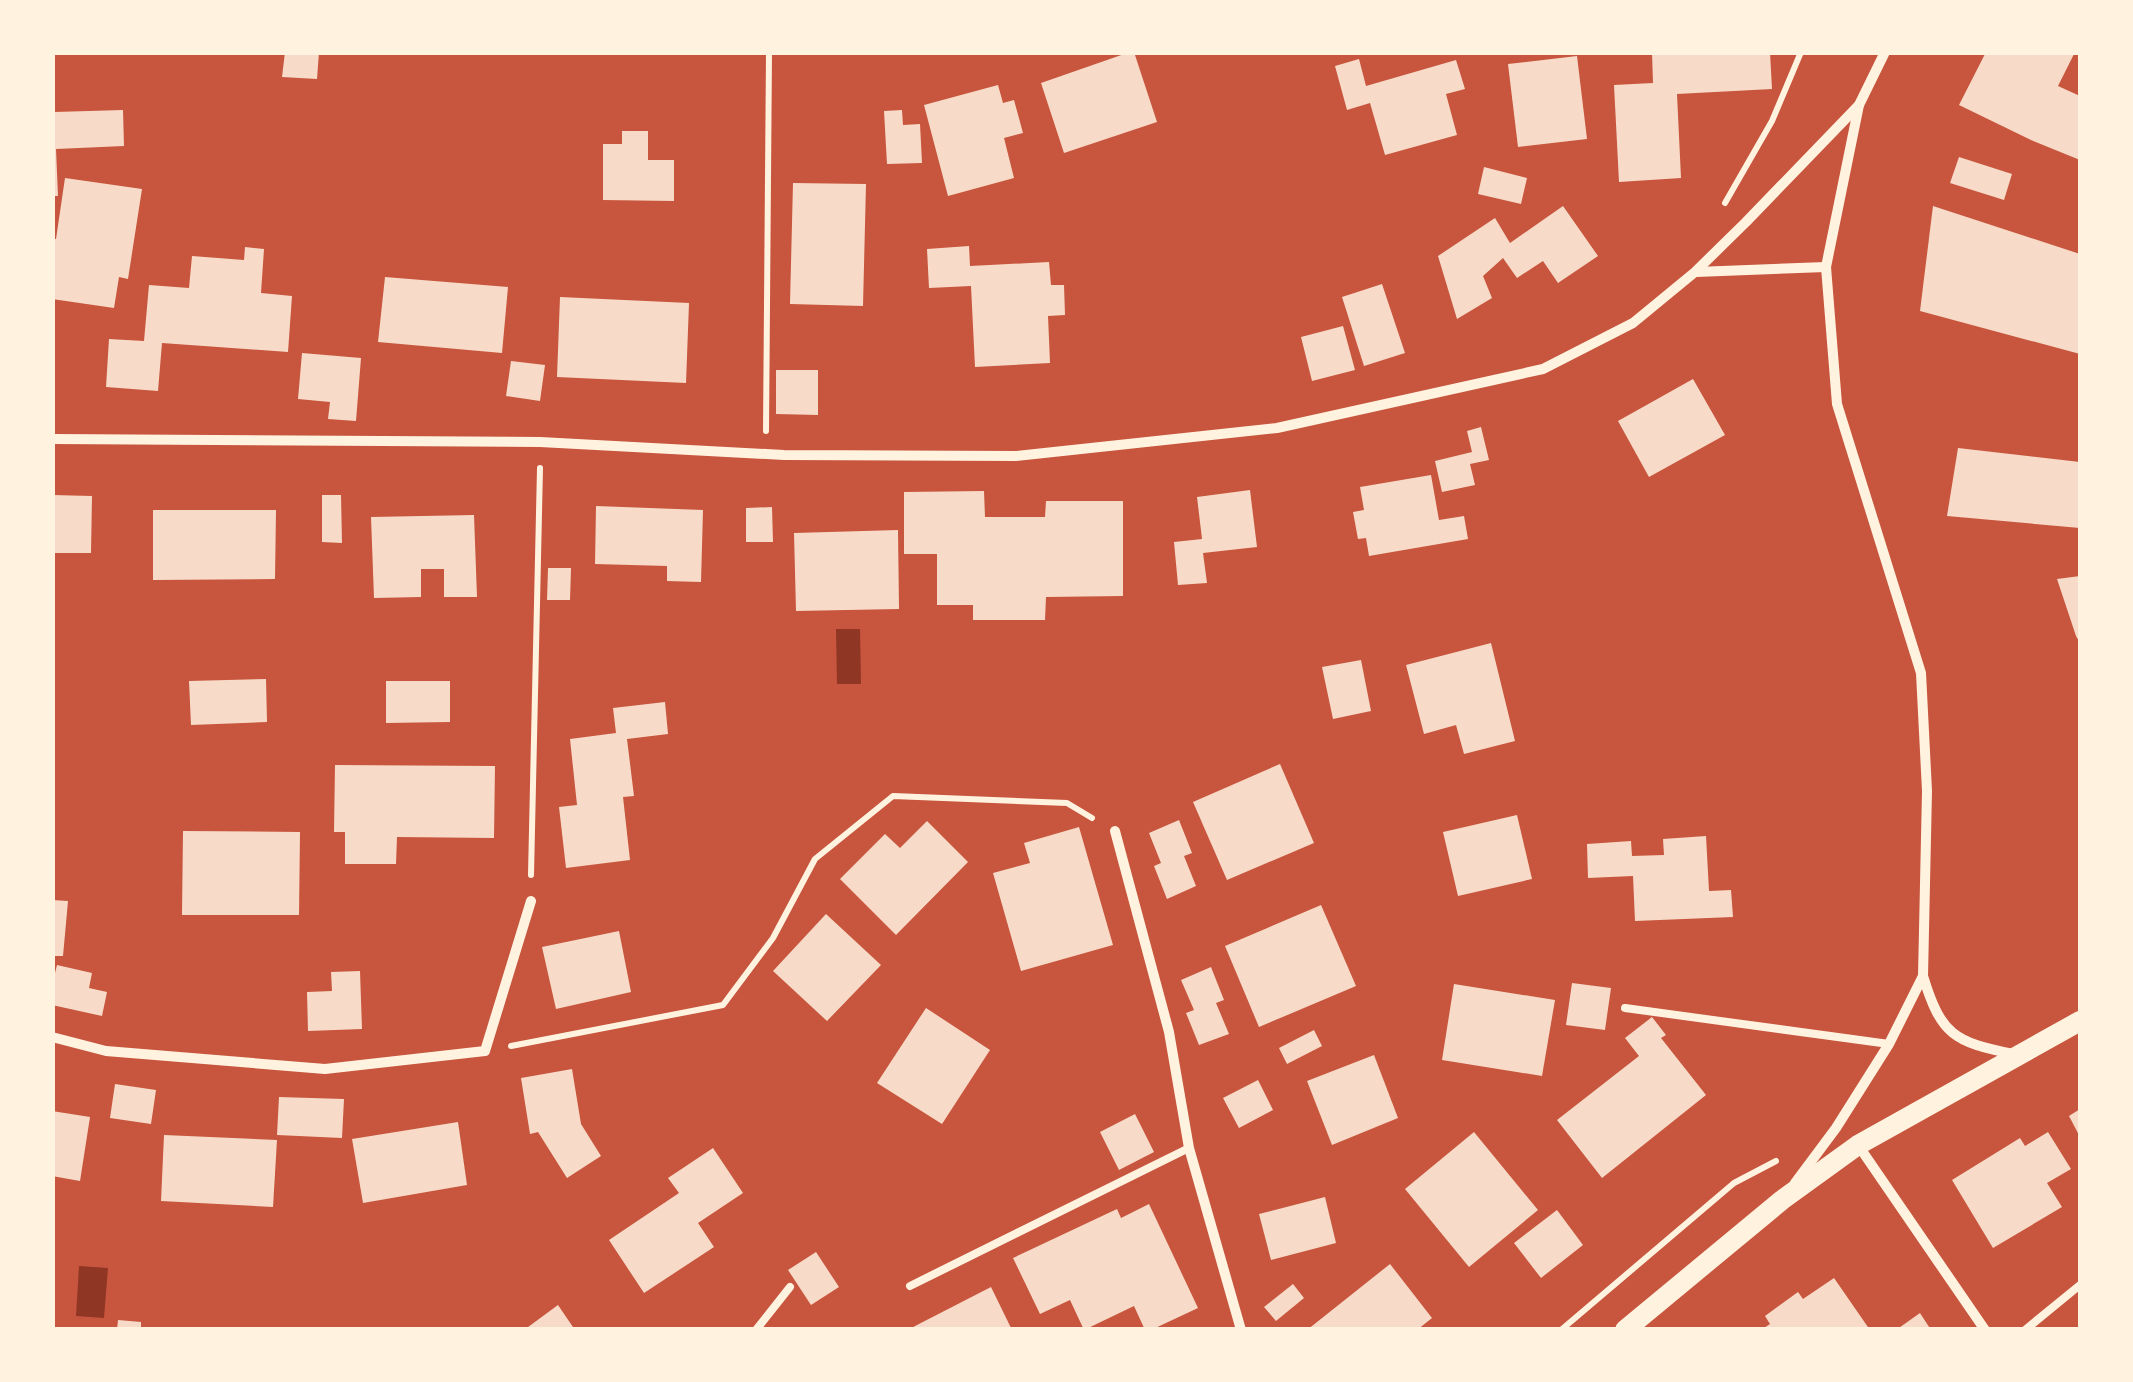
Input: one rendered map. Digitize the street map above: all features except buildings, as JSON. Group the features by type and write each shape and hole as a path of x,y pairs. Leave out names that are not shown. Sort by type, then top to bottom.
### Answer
{"main road":[{"path":"1626,1330 1782,1200 1858,1144 2080,1021"}],"street":[{"path":"1885,52 1858,105 1826,267 1837,404 1922,673 1927,791 1923,976 1934,1010 1948,1030 1977,1047 2019,1055"},
{"path":"52,439 540,442 766,454 1016,456 1277,428 1543,369 1633,324 1694,272 1858,105"},
{"path":"1694,272 1826,267"},
{"path":"1115,831 1169,1032 1190,1148 1241,1330"},
{"path":"52,1037 106,1051 325,1068 485,1051 531,901"},
{"path":"1782,1200 1836,1128 1888,1044 1923,976"},
{"path":"1858,1144 1985,1330"}],"lane":[{"path":"1625,1008 1888,1044"},
{"path":"910,1286 1190,1148"},
{"path":"2025,1330 2080,1285"},
{"path":"756,1330 790,1287"}],"path":[{"path":"766,454 769,52"},
{"path":"1716,218 1772,121 1801,52"},
{"path":"531,901 540,442"},
{"path":"485,1051 723,1005 772,938 815,859 893,796 1067,803 1115,831"},
{"path":"1561,1330 1734,1183 1785,1156"}],"shaded area":[{"path":"836,629 860,629 861,684 837,684"},
{"path":"79,1266 108,1268 104,1318 76,1316"}]}
